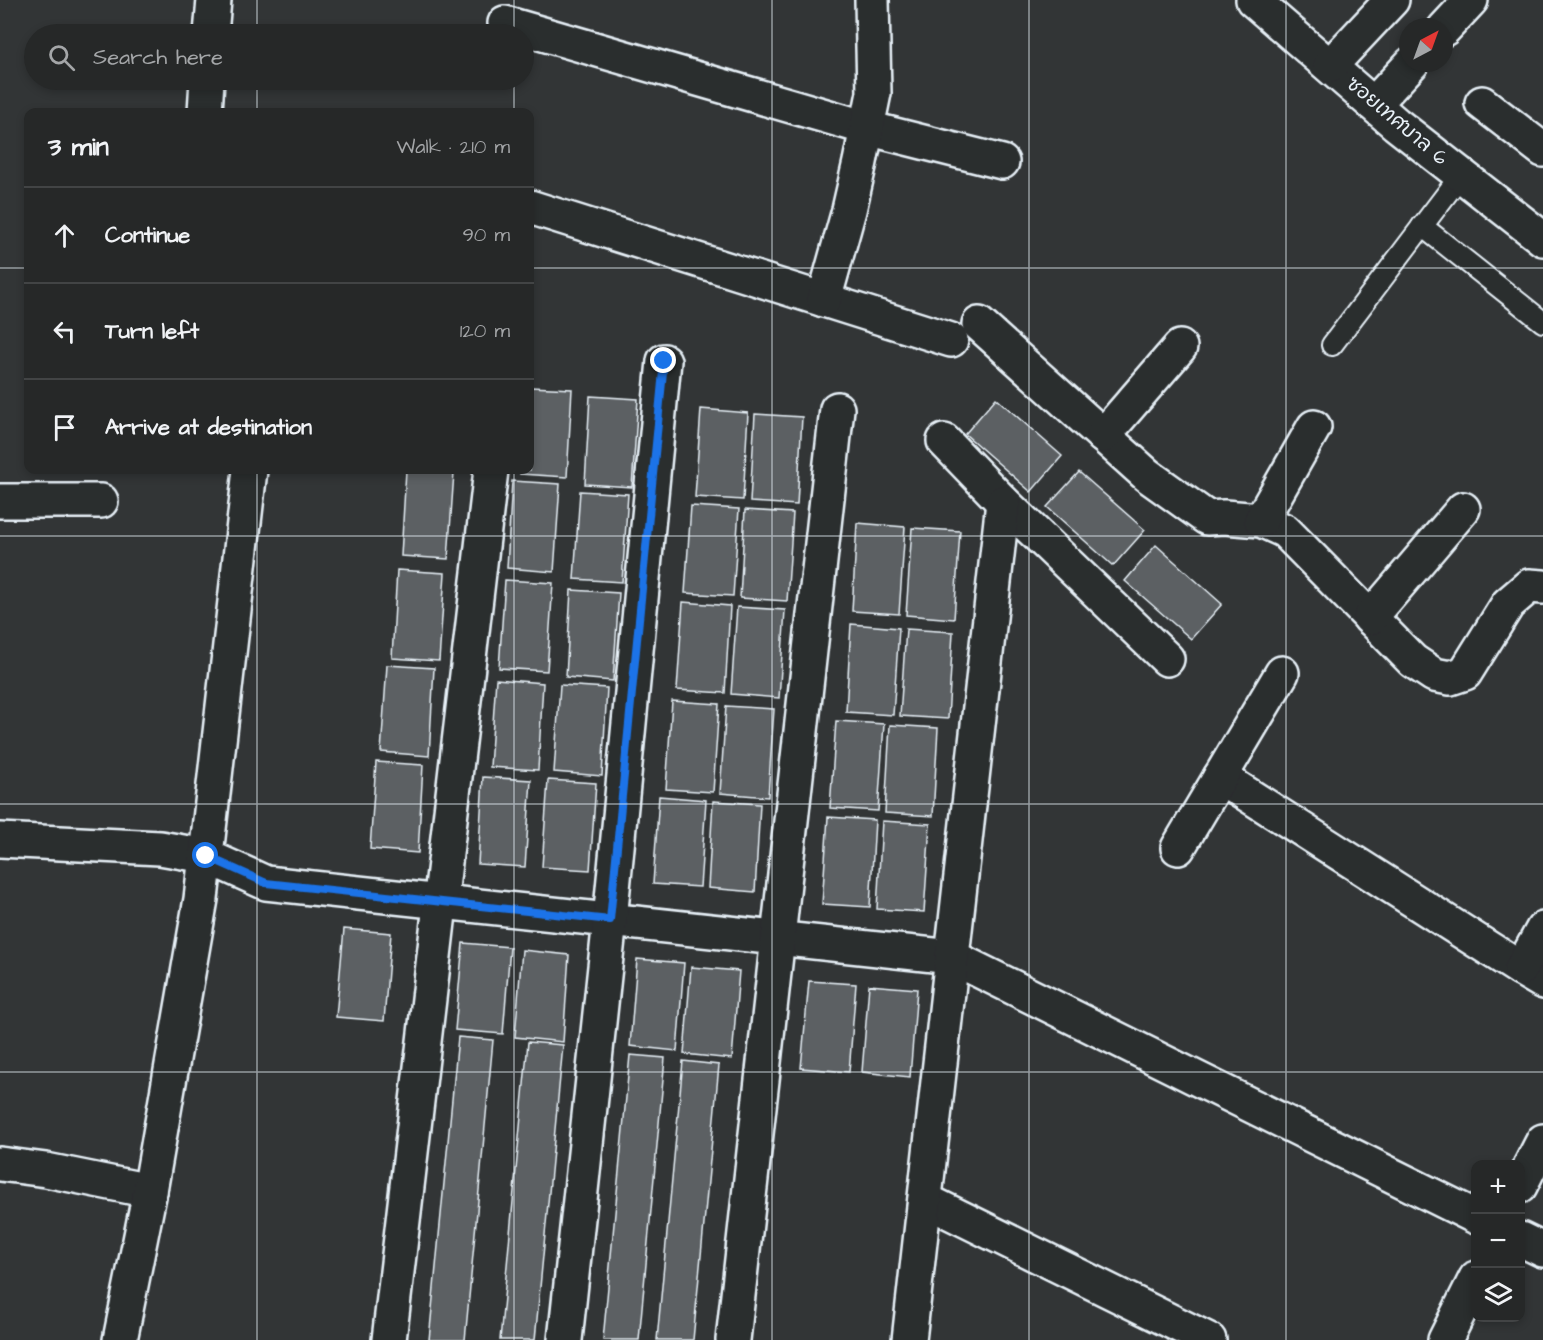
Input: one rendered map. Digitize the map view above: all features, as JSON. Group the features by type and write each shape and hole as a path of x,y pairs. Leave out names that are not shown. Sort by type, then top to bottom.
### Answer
{"street":[{"path":"212,24 214,0"},
{"path":"824,300 849,210 873,93 872,0"},
{"name":"ซอยเทศบาล 6","path":"1253,0 1396,124 1543,239"},
{"path":"1330,66 1392,0"},
{"path":"1453,19 1471,0"},
{"path":"534,31 867,128 1002,162"},
{"path":"1374,104 1404,72"},
{"path":"204,108 206,90"},
{"path":"1482,103 1543,150"},
{"path":"534,208 951,340"},
{"path":"979,324 1147,475 1207,518 1262,520 1285,531 1413,661 1434,675 1450,678 1464,673 1508,604 1529,586 1543,587"},
{"path":"1103,436 1180,347"},
{"path":"565,1340 610,920 664,361"},
{"path":"733,1340 837,409"},
{"path":"1262,520 1314,427"},
{"path":"944,441 1003,502 1167,659"},
{"path":"120,1340 150,1191 201,899 250,474"},
{"path":"389,1340 492,474"},
{"path":"0,501 101,501"},
{"path":"909,1340 1003,502"},
{"path":"1370,618 1463,508"},
{"path":"1178,848 1282,673"},
{"path":"1220,777 1532,975 1543,929"},
{"path":"0,840 160,848 206,856 266,883 952,957 1471,1215"},
{"path":"1525,1178 1543,1141"},
{"path":"0,1164 46,1170 150,1191"},
{"path":"925,1200 1209,1340"},
{"path":"1525,1241 1543,1250"},
{"path":"1445,1340 1471,1288"}],"lane":[{"path":"1332,345 1461,175"},
{"path":"1422,226 1543,322"}],"building":[{"path":"534,387 572,389 567,477 520,474 534,474"},
{"path":"590,396 638,399 632,487 585,484"},
{"path":"996,398 1062,456 1031,492 965,434"},
{"path":"701,409 748,413 743,500 695,497"},
{"path":"755,414 802,417 797,505 750,502"},
{"path":"1079,472 1145,530 1113,566 1047,507"},
{"path":"406,474 454,474 448,559 401,556"},
{"path":"512,481 560,484 554,572 507,568"},
{"path":"580,491 628,494 622,582 574,579"},
{"path":"691,506 739,509 733,596 685,593"},
{"path":"745,510 793,513 787,601 740,598"},
{"path":"857,523 905,527 899,614 852,611"},
{"path":"912,528 960,531 954,619 906,615"},
{"path":"1156,545 1222,604 1191,639 1125,581"},
{"path":"397,570 445,573 439,661 392,658"},
{"path":"505,580 553,583 547,671 499,668"},
{"path":"571,590 619,593 613,681 566,677"},
{"path":"683,602 730,606 725,693 677,690"},
{"path":"737,607 785,610 779,698 731,694"},
{"path":"851,624 899,628 893,715 846,712"},
{"path":"906,629 953,632 948,719 900,716"},
{"path":"387,665 434,668 429,756 381,752"},
{"path":"496,679 543,683 538,770 490,767"},
{"path":"560,685 607,688 602,776 554,772"},
{"path":"672,701 719,704 713,792 666,789"},
{"path":"726,706 774,709 768,797 720,793"},
{"path":"836,721 884,724 878,811 830,808"},
{"path":"890,725 938,728 933,816 885,813"},
{"path":"376,762 423,765 418,853 370,849"},
{"path":"483,777 531,780 525,867 478,864"},
{"path":"548,780 596,783 590,870 542,867"},
{"path":"659,796 706,800 700,887 653,884"},
{"path":"713,801 760,804 755,892 708,888"},
{"path":"828,817 875,820 870,907 822,904"},
{"path":"882,821 930,824 924,912 877,909"},
{"path":"344,929 391,933 384,1021 336,1017"},
{"path":"463,943 510,947 503,1034 455,1030"},
{"path":"522,950 569,955 563,1042 515,1037"},
{"path":"637,959 684,963 677,1051 630,1046"},
{"path":"691,967 739,971 732,1059 684,1054"},
{"path":"809,981 856,984 849,1072 801,1068"},
{"path":"869,985 917,989 910,1077 862,1072"},
{"path":"458,1037 493,1040 465,1340 429,1340"},
{"path":"528,1042 563,1045 535,1340 500,1340"},
{"path":"630,1055 665,1058 639,1340 603,1340"},
{"path":"683,1061 719,1065 693,1340 657,1340"}],"route":[{"path":"206,856 266,883 610,920 664,361"}]}
